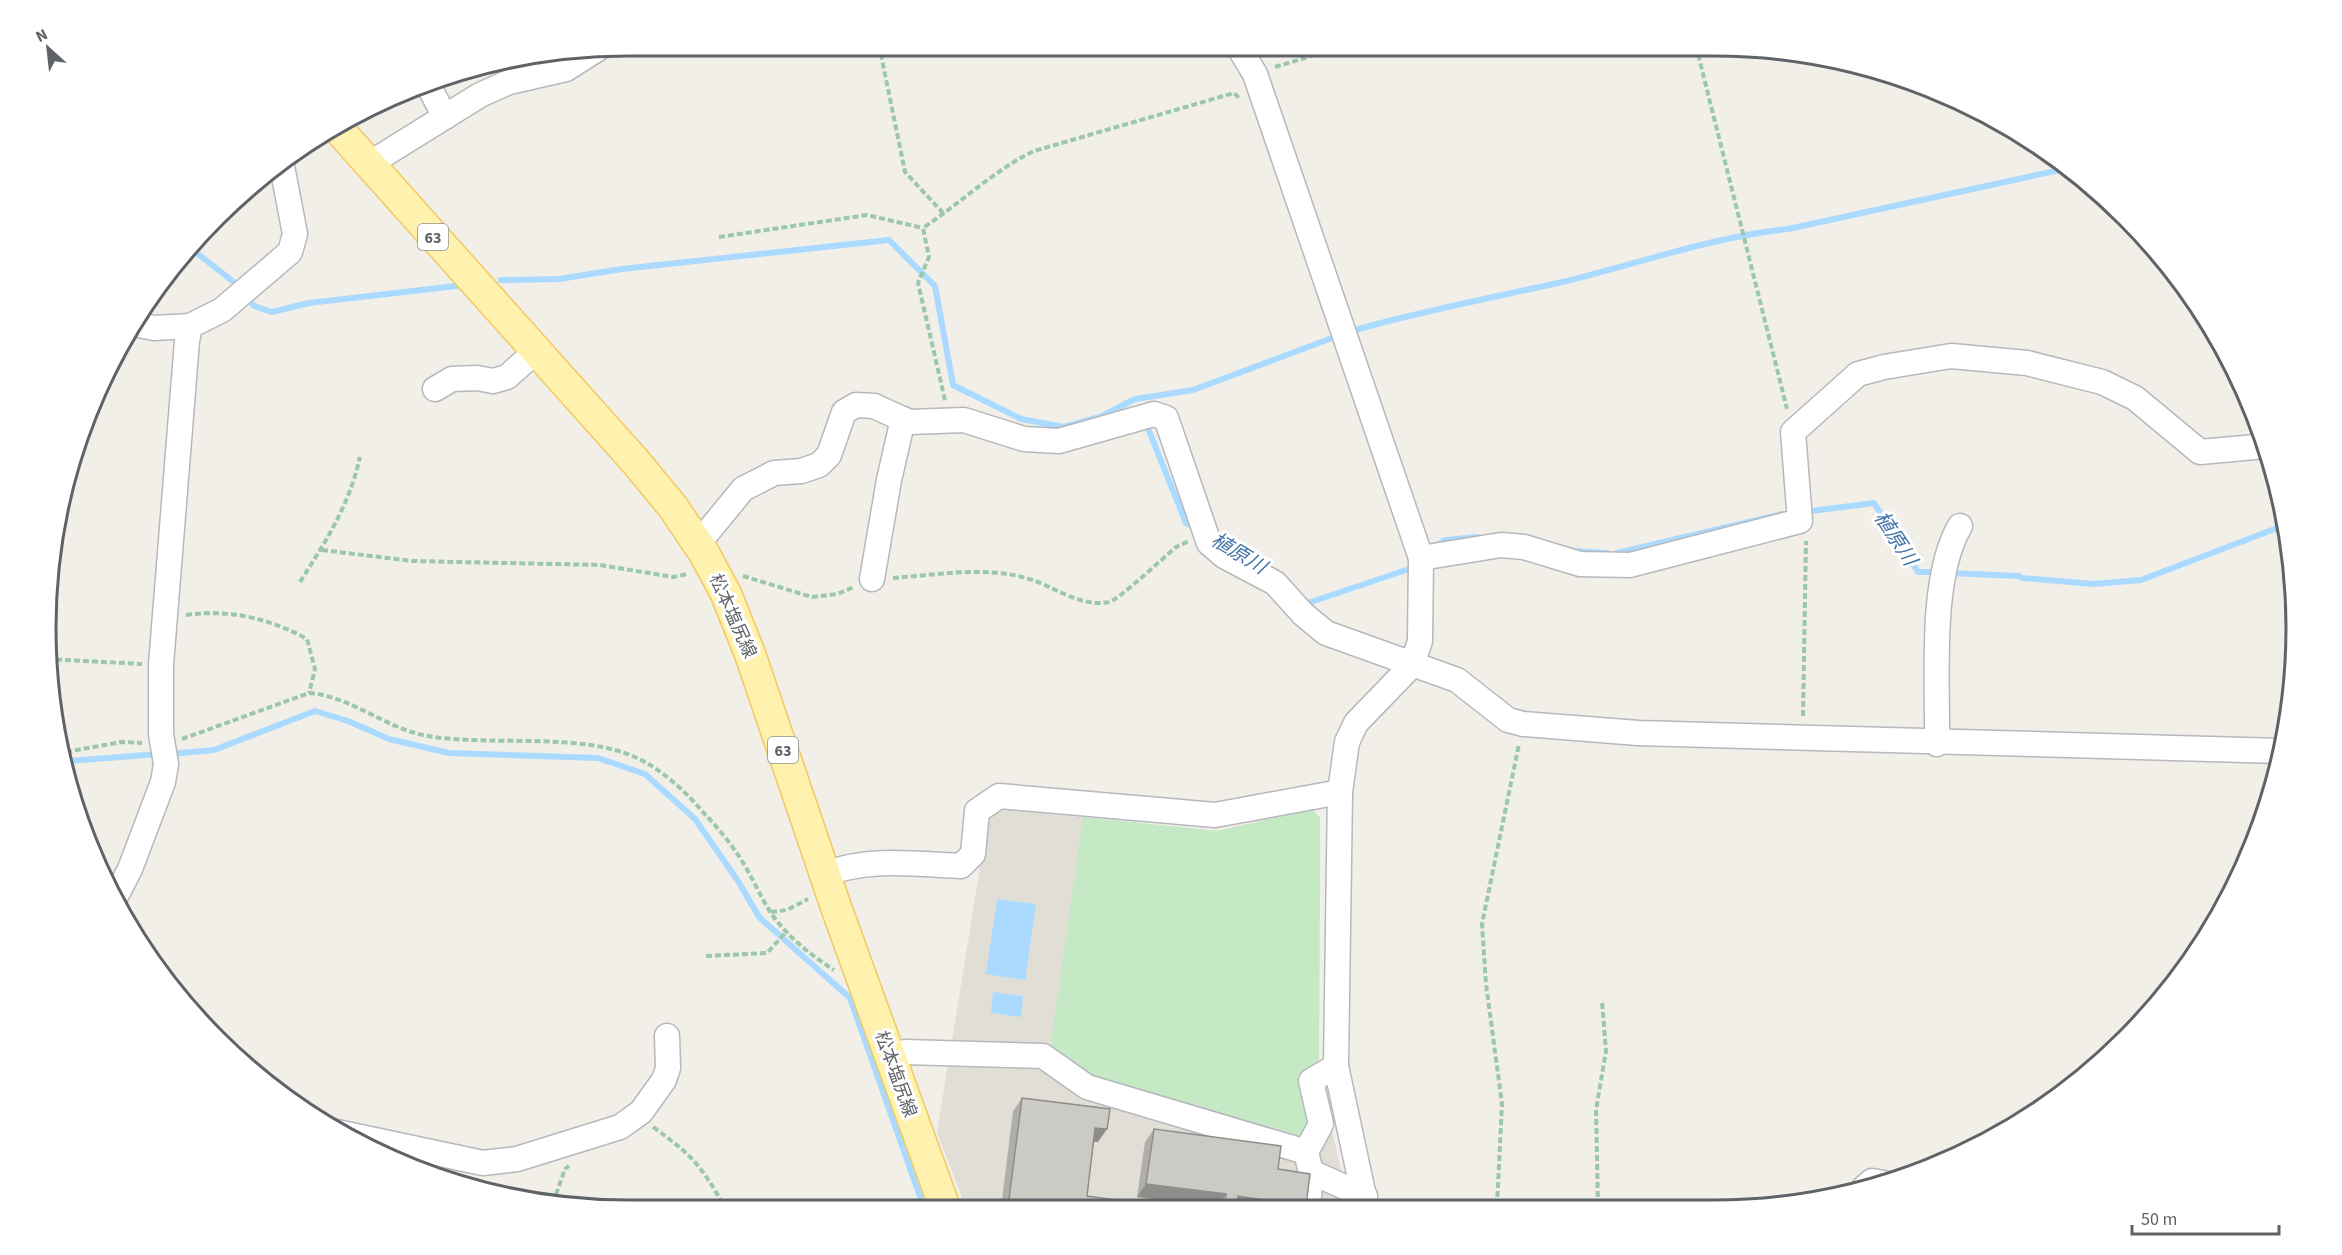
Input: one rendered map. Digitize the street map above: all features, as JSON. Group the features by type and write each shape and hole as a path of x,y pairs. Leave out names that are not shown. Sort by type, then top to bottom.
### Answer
{"main road":[{"name":"松本塩尻線","path":"341,132 535,352 635,461 673,507 716,575 750,654 889,1055 942,1200"}],"street":[{"path":"1245,56 1255,74 1421,558 1420,641 1412,665 1356,723 1347,742 1340,792 1336,1066 1366,1200"},
{"path":"369,164 480,95 509,82 566,69 584,57"},
{"path":"432,91 445,117"},
{"path":"142,326 154,328 190,326 222,310 290,252 295,234 283,171"},
{"path":"119,890 163,782 166,764 163,743 161,665 190,326"},
{"path":"435,389 452,380 477,378 493,381 507,377 535,352"},
{"path":"1421,558 1501,544 1524,547 1580,564 1630,565 1800,521 1792,432 1858,374 1884,367 1951,356 2027,363 2102,382 2135,398 2200,452 2257,447"},
{"path":"696,542 707,533 742,489 774,473 801,471 819,465 829,455 844,412 856,405 874,406 909,422 964,420 1024,440 1059,441 1154,414 1166,418 1206,536 1209,543 1224,556 1275,583 1303,614 1326,633 1457,680 1508,720 1523,724 1638,734 1937,744 2273,751"},
{"path":"872,579 889,480 903,419"},
{"path":"1937,744 1940,601 1952,540 1960,526"},
{"path":"828,881 840,868 875,863 961,866 973,854 977,811 999,796 1215,815 1340,792"},
{"path":"373,1140 483,1163 517,1159 620,1127 640,1112 664,1080 668,1068 667,1036"},
{"path":"889,1055 905,1052 1043,1056 1087,1087 1309,1162 1365,1200"},
{"path":"1308,1200 1309,1162 1321,1124 1311,1081 1336,1066"}],"path":[{"path":"881,56 905,172 944,214"},
{"path":"1255,74 1306,56"},
{"path":"1698,56 1792,432"},
{"path":"719,237 867,215 923,228 1012,161 1034,151 1234,93 1243,101"},
{"path":"923,228 929,257 918,283 932,352 950,421"},
{"path":"300,582 322,550 354,485 360,457"},
{"path":"1800,521 1806,542 1803,738"},
{"path":"322,550 412,561 600,566 673,578 716,575 748,576 812,597 837,594 872,579 985,572 1026,578 1065,595 1098,603 1112,602 1176,547 1206,536"},
{"path":"165,619 210,612 252,617 281,625 307,639 315,669 309,693"},
{"path":"57,660 161,665"},
{"path":"69,751 121,742 163,743 309,693 325,694 396,728 428,736 562,742 612,750 638,759 662,773 702,810 740,859 771,912 787,931 835,971"},
{"path":"1497,1200 1502,1104 1486,984 1482,924 1523,724"},
{"path":"771,912 787,910 828,881"},
{"path":"706,956 767,952 787,931"},
{"path":"1598,1200 1596,1110 1606,1051 1602,1001"},
{"path":"620,1127 632,1124 652,1127 682,1148 705,1171 721,1200"}],"shaded area":[{"path":"1001,809 1218,831 1312,809 1320,818 1319,1058 1323,1091 1348,1200 963,1200 937,1132 988,819"}],"green space":[{"path":"1312,809 1320,818 1319,1058 1302,1074 1315,1120 1309,1144 1088,1081 1050,1049 1083,817 1218,831"}],"water":[{"path":"997,899 1036,904 1025,980 986,974"},
{"path":"993,992 1023,996 1021,1017 991,1013"}],"building":[{"path":"1022,1098 1110,1109 1107,1129 1095,1128 1087,1196 1117,1200 1009,1200"},
{"path":"1154,1129 1281,1146 1278,1169 1310,1174 1307,1200 1265,1200 1238,1196 1238,1200 1226,1200 1226,1194 1146,1184"}],"waterway":[{"path":"1355,330 1587,276 1730,238 1788,229 2058,170"},
{"path":"501,280 559,279 622,269 889,240 935,286 953,385 1021,419 1064,427 1100,417 1135,399 1193,390 1332,338"},
{"path":"195,252 240,287"},
{"path":"246,295 254,306 272,312 309,303 456,286"},
{"name":"植原川","path":"1145,421 1186,523 1197,528"},
{"name":"植原川","path":"1804,512 1874,503 1918,572 1939,572"},
{"name":"植原川","path":"1617,553 1782,514"},
{"name":"植原川","path":"1949,573 2019,576 2093,584 2141,580 2278,528"},
{"name":"植原川","path":"1437,546 1445,540 1477,537"},
{"name":"植原川","path":"1222,541 1247,555"},
{"name":"植原川","path":"1572,551 1607,553"},
{"name":"植原川","path":"1303,602 1305,604 1409,569"},
{"path":"169,754 214,750 315,711 348,721 389,739 449,753 598,758 645,774 695,819 738,881 759,917 850,998 921,1200"},
{"path":"71,761 159,754"}]}
